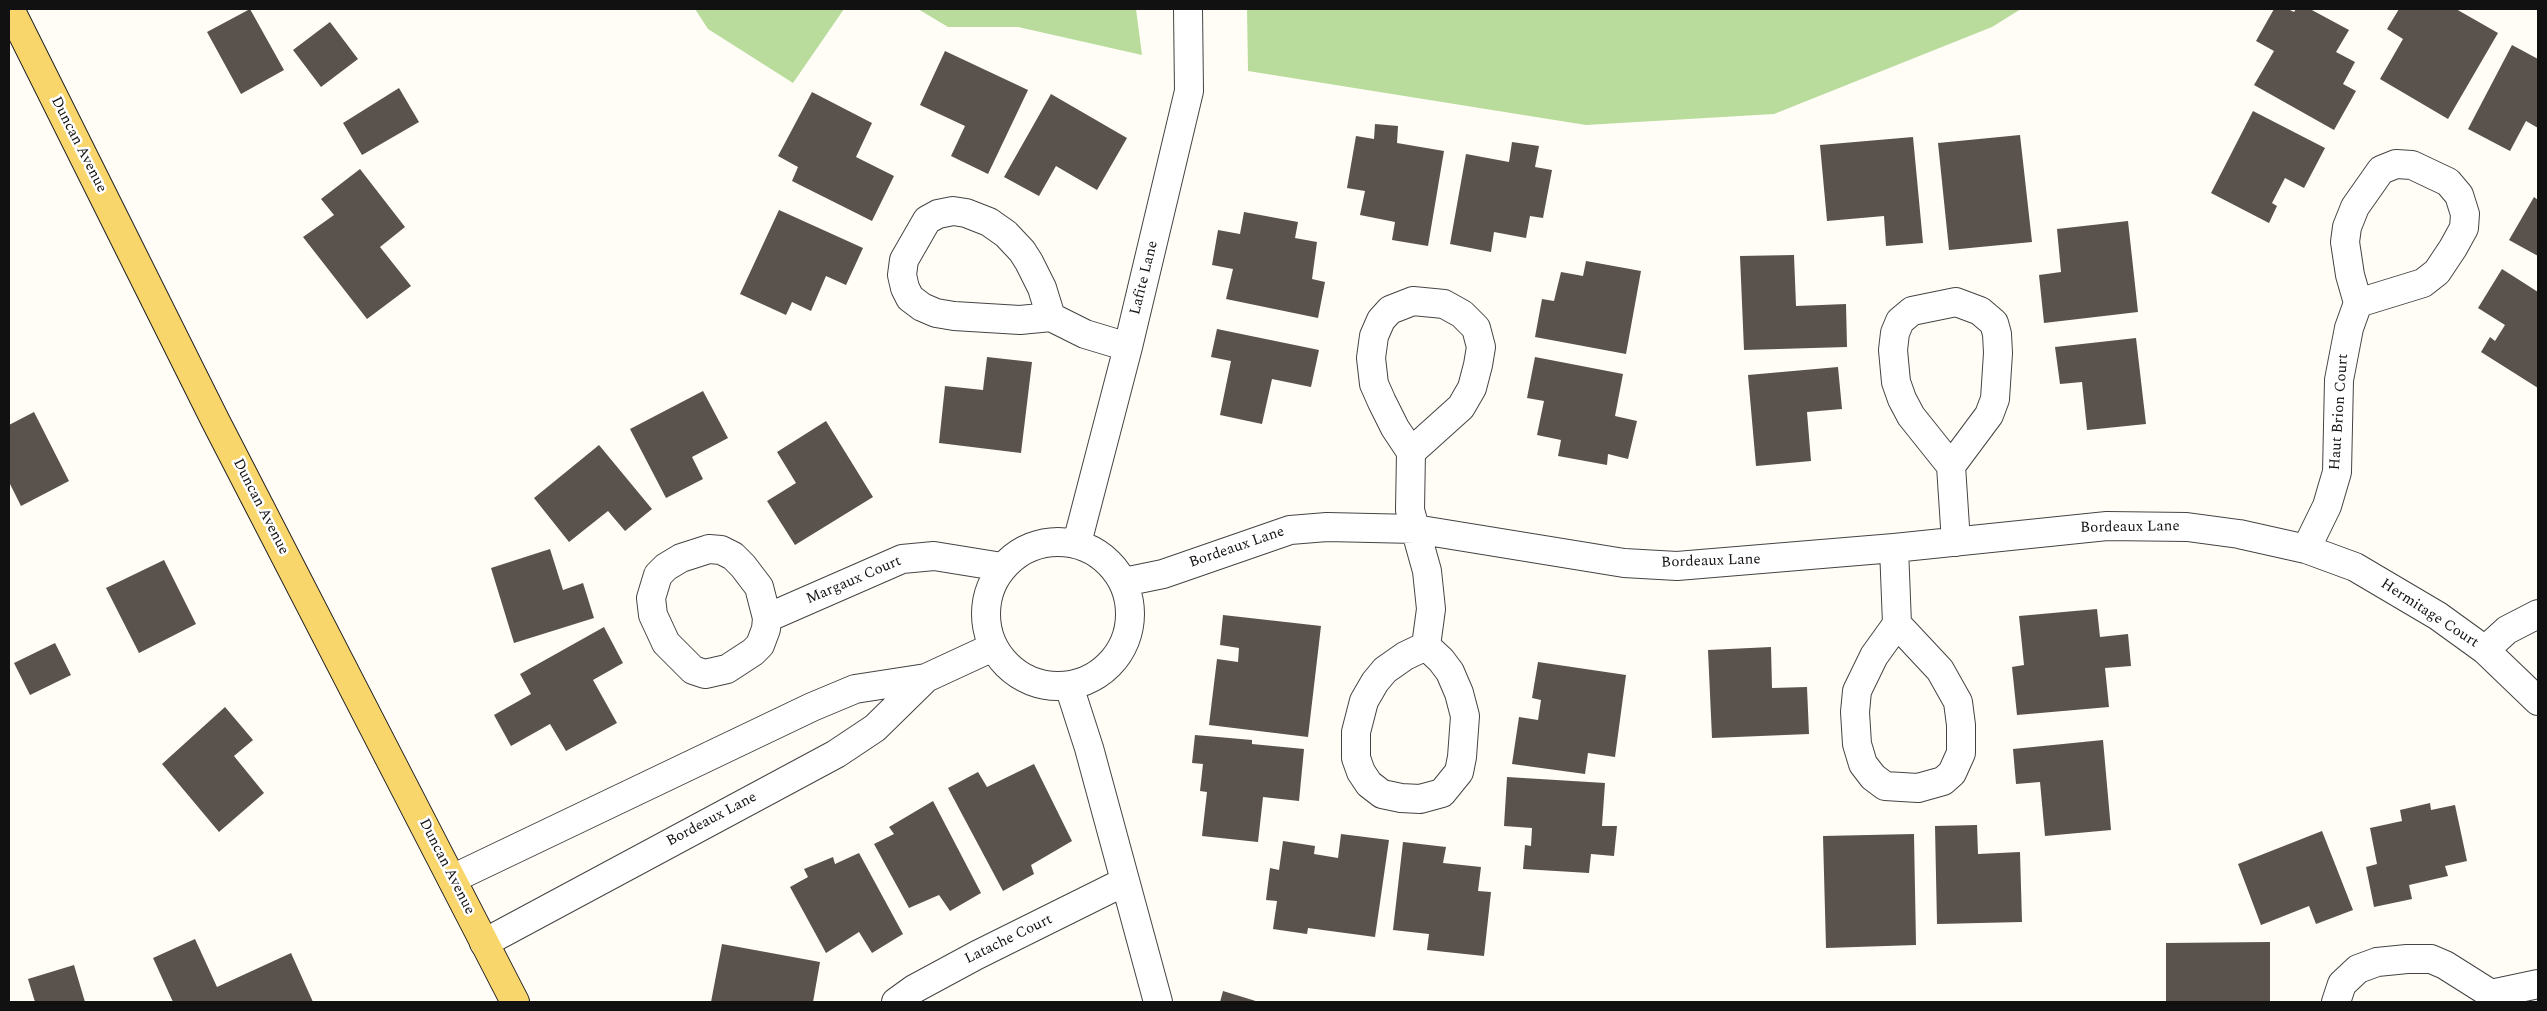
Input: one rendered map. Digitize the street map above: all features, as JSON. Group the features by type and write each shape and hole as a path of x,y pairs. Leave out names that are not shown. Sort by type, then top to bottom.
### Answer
{"main road":[{"name":"Duncan Avenue","path":"10,9 215,420 515,1002"}],"street":[{"name":"Lafite Lane","path":"1077,543 1128,348 1189,91 1188,9"},
{"path":"2396,164 2412,164 2448,182 2459,195 2464,214 2464,228 2437,272 2423,283 2358,303 2350,275 2346,242 2347,227 2355,207 2370,184 2381,170 2396,164"},
{"path":"1052,317 1042,288 1022,251 1006,234 989,222 966,213 952,211 938,214 927,220 904,260 902,276 904,288 910,298 922,307 936,313 1020,320 1052,317 1085,334 1128,348"},
{"path":"1411,452 1461,407 1472,388 1478,365 1481,347 1476,328 1462,314 1444,304 1413,301 1402,305 1386,315 1374,336 1371,358 1374,384 1395,428 1411,452 1409,489 1415,529 1427,570 1430,609 1426,646"},
{"path":"1952,466 1989,414 1995,399 1998,353 1997,334 1994,324 1980,311 1956,302 1912,311 1900,321 1895,333 1894,350 1896,382 1902,399 1911,416 1952,466 1956,542"},
{"name":"Haut Brion Court","path":"2306,548 2327,506 2337,472 2339,380 2348,328 2358,303"},
{"name":"Bordeaux Lane","path":"1124,582 1163,574 1244,544 1290,530 1327,527 1415,529 1624,563 1677,566 1894,548 2107,526 2177,527 2240,534 2306,548"},
{"path":"1054,541 1077,543 1093,550 1111,564 1124,582 1131,604 1130,629 1120,652 1109,666 1089,680 1069,686 1048,686 1028,681 1006,665 993,647 986,626 986,604 992,583 1002,567 1018,552 1031,546 1054,541"},
{"path":"1894,548 1896,624 1874,656 1857,691 1855,712 1857,744 1863,764 1873,777 1885,786 1918,788 1943,781 1952,773 1961,752 1961,725 1958,702 1944,676 1928,656 1896,624"},
{"name":"Hermitage Court","path":"2306,548 2354,567 2403,593 2485,650 2538,701"},
{"path":"721,550 744,566 759,587 767,618 766,630 760,645 753,652 727,669 705,674 693,670 666,643 653,615 651,598 653,588 658,575 681,558 696,552 721,550"},
{"name":"Margaux Court","path":"767,618 902,559 934,556 1002,567"},
{"path":"2485,650 2507,630 2538,614"},
{"path":"1426,646 1441,660 1450,672 1459,692 1465,716 1459,772 1442,793 1420,799 1382,794 1370,784 1361,772 1356,758 1356,732 1364,701 1375,682 1386,670 1405,656 1426,646"},
{"name":"Bordeaux Lane","path":"452,879 812,707 855,689 926,678 993,647"},
{"name":"Bordeaux Lane","path":"484,943 836,754 875,728 926,678"},
{"path":"1069,686 1089,748 1158,1002"},
{"name":"Latache Court","path":"896,1002 914,989 976,955 1124,882"},
{"path":"2336,1002 2342,984 2358,969 2377,962 2407,959 2430,959 2451,968 2489,998 2538,984"}],"green space":[{"path":"695,9 844,9 793,83 708,29"},
{"path":"918,9 1136,9 1142,55 1018,27 948,27"},
{"path":"1247,9 2021,9 1992,27 1774,114 1586,125 1248,71"}],"building":[{"path":"250,9 284,70 241,94 207,32"},
{"path":"2274,9 2288,9 2294,12 2296,9 2310,9 2349,30 2336,52 2355,62 2343,84 2356,91 2334,130 2254,85 2274,51 2256,41"},
{"path":"2399,9 2456,9 2498,33 2448,119 2380,79 2403,39 2387,29"},
{"path":"330,22 358,59 321,87 293,50"},
{"path":"2512,45 2538,59 2538,128 2526,121 2510,151 2468,129"},
{"path":"945,51 1028,90 988,174 951,156 965,126 920,105"},
{"path":"399,88 419,122 362,155 343,123"},
{"path":"812,92 872,123 856,157 894,176 872,221 792,181 798,167 778,156"},
{"path":"1051,94 1127,138 1097,190 1056,166 1039,196 1004,177"},
{"path":"2253,111 2325,148 2304,188 2285,178 2272,203 2277,206 2269,223 2211,193"},
{"path":"1375,124 1398,126 1397,143 1444,151 1428,246 1392,240 1395,222 1360,215 1365,191 1347,188 1356,136 1374,139"},
{"path":"2020,135 2032,242 1949,250 1938,143"},
{"path":"1913,137 1923,243 1886,246 1884,216 1827,221 1820,145"},
{"path":"1512,142 1539,146 1535,167 1552,170 1543,218 1530,216 1526,238 1494,232 1491,252 1450,244 1466,154 1509,162"},
{"path":"360,169 405,227 380,247 411,286 367,319 303,237 334,215 321,199"},
{"path":"2534,197 2538,200 2538,256 2509,240"},
{"path":"779,210 863,248 846,285 826,276 811,311 792,302 786,315 740,294"},
{"path":"1244,212 1298,222 1295,238 1317,242 1312,279 1325,282 1318,318 1226,299 1233,269 1212,265 1218,230 1240,234"},
{"path":"2128,221 2138,312 2044,323 2039,275 2061,272 2057,229"},
{"path":"1794,255 1796,306 1846,304 1847,347 1744,350 1740,256"},
{"path":"1586,261 1641,271 1626,354 1535,337 1542,299 1554,301 1561,272 1583,276"},
{"path":"2502,269 2538,292 2538,388 2481,352 2490,337 2495,341 2505,325 2478,308"},
{"path":"1217,329 1319,350 1311,387 1272,379 1262,424 1220,415 1231,361 1211,357"},
{"path":"2136,338 2146,424 2087,430 2082,382 2060,384 2055,347"},
{"path":"987,357 1032,362 1021,453 939,443 945,386 983,390"},
{"path":"1535,357 1623,374 1615,416 1637,421 1628,459 1608,454 1607,465 1558,456 1561,440 1537,435 1544,401 1527,398"},
{"path":"1838,367 1842,409 1807,412 1811,461 1756,466 1748,375"},
{"path":"703,391 728,438 692,457 703,479 666,498 630,429"},
{"path":"34,412 69,481 21,506 9,482 9,425"},
{"path":"826,421 873,497 795,545 767,501 796,483 777,452"},
{"path":"599,445 652,509 625,531 608,511 569,542 534,498"},
{"path":"550,549 563,590 583,583 594,618 514,643 491,568"},
{"path":"164,560 196,624 139,653 106,588"},
{"path":"2097,609 2100,637 2128,634 2131,666 2105,668 2109,707 2017,715 2012,667 2024,665 2019,616"},
{"path":"1223,615 1321,626 1308,737 1209,725 1217,659 1238,662 1239,648 1220,645"},
{"path":"604,627 623,663 593,680 617,723 566,751 550,724 511,746 494,715 531,694 520,674"},
{"path":"55,643 71,675 30,695 14,663"},
{"path":"1771,647 1772,688 1807,687 1809,734 1712,738 1708,650"},
{"path":"1538,662 1626,675 1615,757 1588,753 1585,774 1512,764 1519,717 1538,720 1541,700 1532,698"},
{"path":"225,707 253,740 234,756 264,793 219,832 162,764"},
{"path":"1195,735 1252,740 1252,744 1304,749 1299,801 1263,797 1258,842 1202,836 1207,792 1200,791 1203,764 1192,763"},
{"path":"2103,740 2111,830 2045,836 2040,782 2016,784 2013,749"},
{"path":"1034,764 1072,841 1031,865 1034,874 1003,891 948,788 978,772 987,787"},
{"path":"1507,777 1605,783 1602,826 1617,826 1614,856 1591,854 1589,873 1523,869 1525,845 1531,846 1532,828 1504,826"},
{"path":"933,801 981,893 950,911 939,895 909,908 874,844 894,834 889,827"},
{"path":"2430,803 2431,810 2455,805 2467,861 2445,866 2448,876 2409,885 2412,899 2374,907 2366,867 2377,864 2370,828 2402,821 2400,810"},
{"path":"1977,825 1978,854 2020,852 2022,922 1937,924 1935,826"},
{"path":"2322,831 2353,910 2316,924 2309,906 2261,925 2238,864"},
{"path":"1341,834 1389,840 1375,937 1308,928 1307,934 1273,929 1277,901 1266,900 1270,868 1279,870 1283,841 1315,846 1314,854 1338,858"},
{"path":"1914,834 1916,945 1826,948 1823,836"},
{"path":"1403,842 1446,847 1443,863 1481,867 1478,891 1491,892 1484,956 1427,950 1429,934 1393,930"},
{"path":"859,853 903,934 872,953 859,932 826,953 790,887 808,877 804,869 833,857 835,864"},
{"path":"195,939 217,987 291,953 313,1002 173,1002 153,958"},
{"path":"2270,942 2270,1002 2166,1002 2166,943"},
{"path":"722,944 820,962 813,1002 711,1002"},
{"path":"74,965 85,1002 35,1002 28,979"},
{"path":"1223,991 1259,1002 1220,1002"}]}
